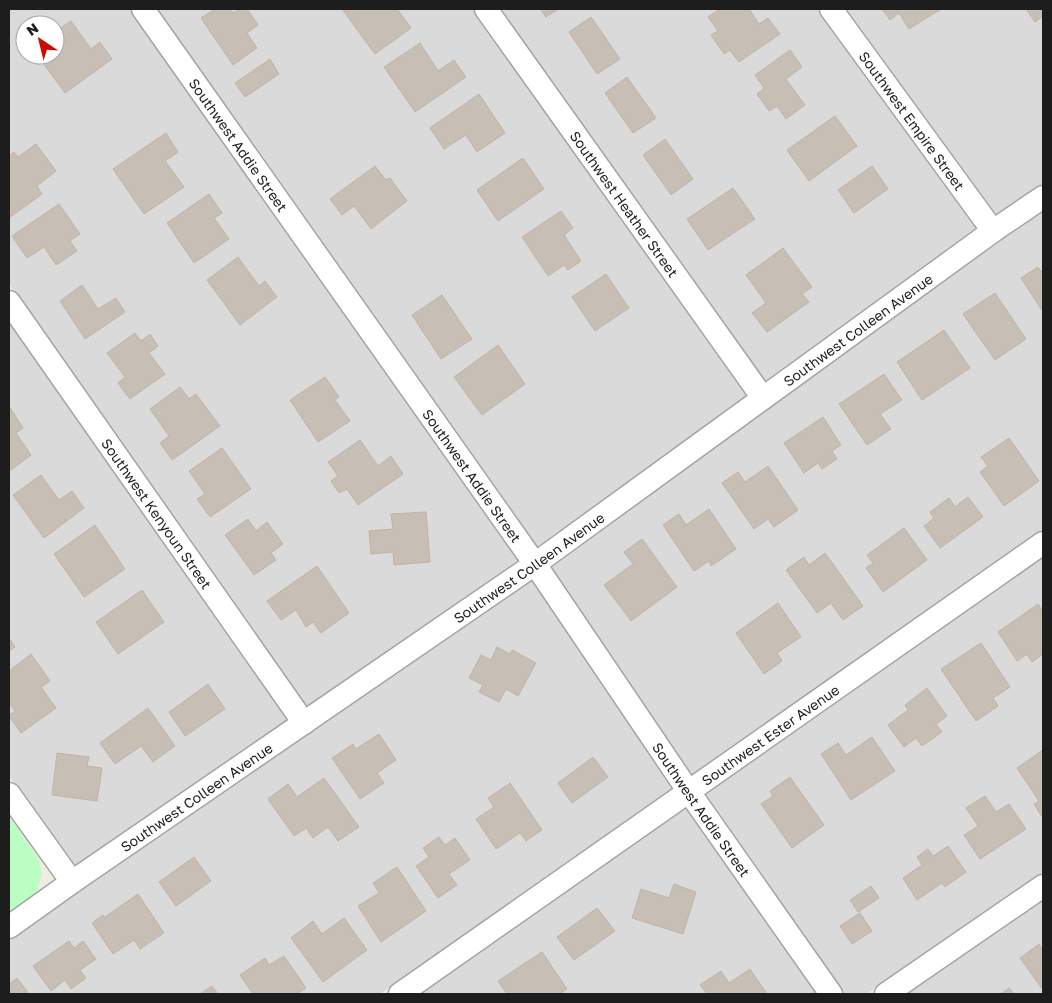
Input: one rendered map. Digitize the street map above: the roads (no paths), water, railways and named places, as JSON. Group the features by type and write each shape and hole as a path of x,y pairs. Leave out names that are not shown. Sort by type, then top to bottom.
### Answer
{"street":[{"name":"Southwest Addie Street","path":"143,9 535,564 689,792 831,994"},
{"name":"Southwest Heather Street","path":"486,9 763,398"},
{"name":"Southwest Empire Street","path":"831,9 993,231"},
{"name":"Southwest Colleen Avenue","path":"9,927 535,564 1043,196"},
{"name":"Southwest Kenyoun Street","path":"9,302 304,723"},
{"name":"Southwest Ester Avenue","path":"400,994 1043,543"},
{"path":"9,794 72,882"},
{"path":"886,994 1043,886"}]}
